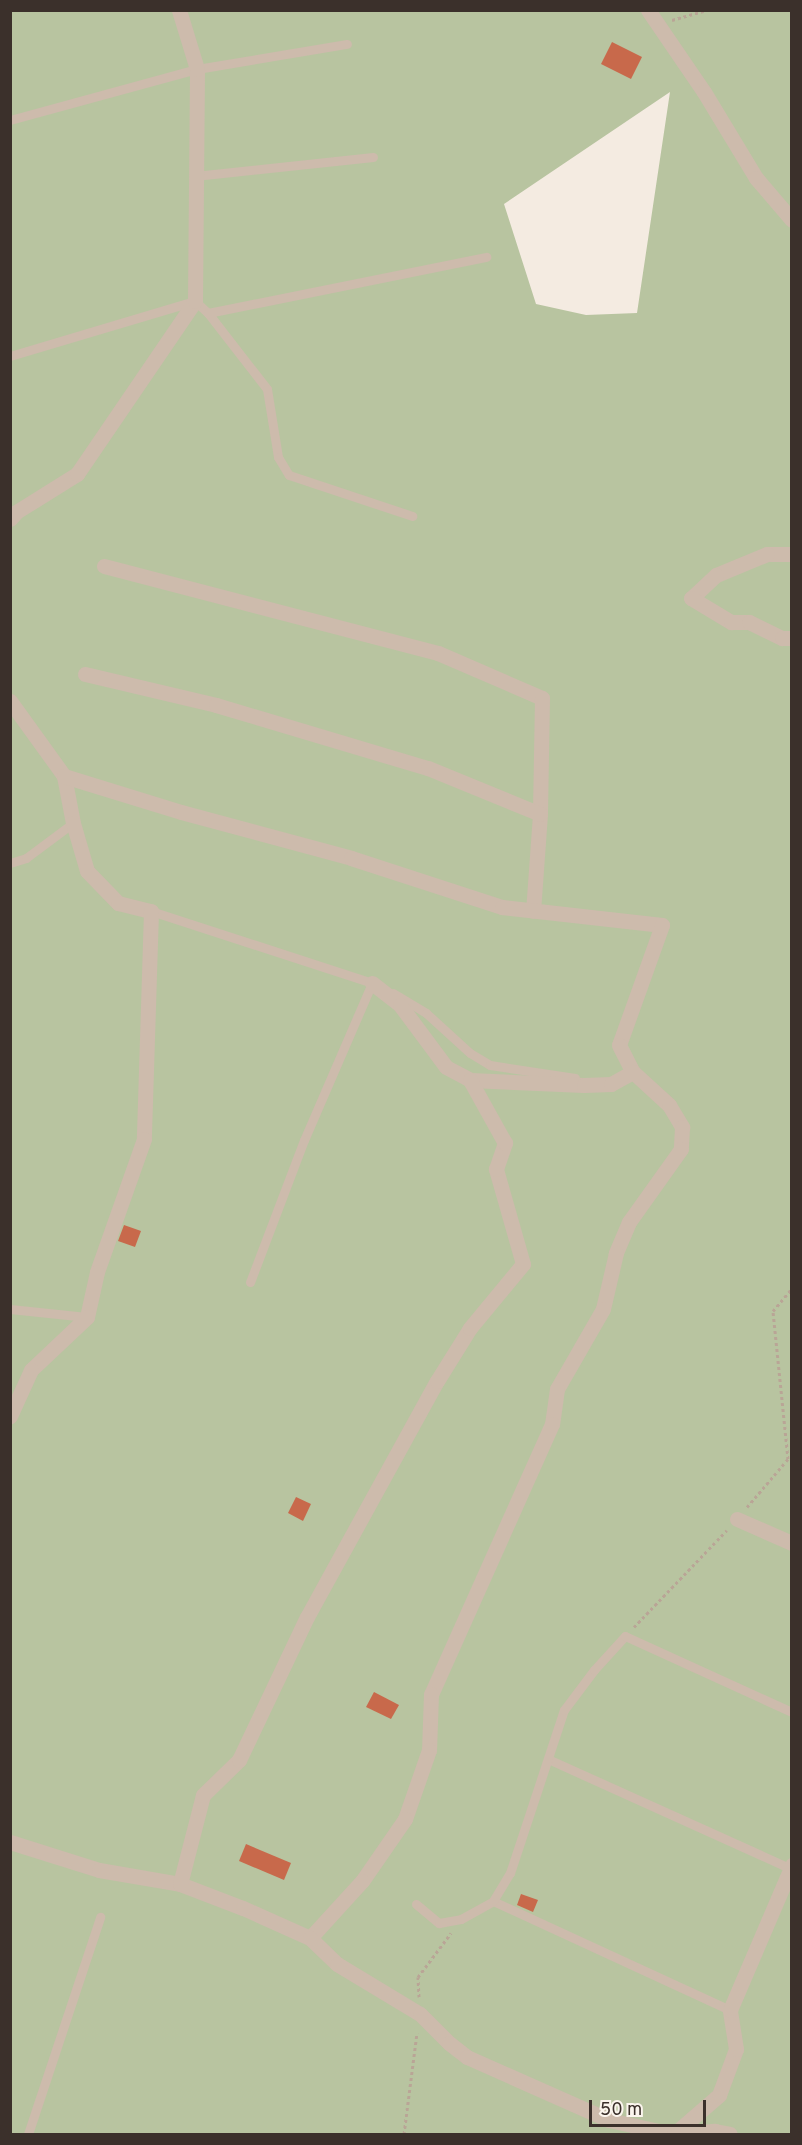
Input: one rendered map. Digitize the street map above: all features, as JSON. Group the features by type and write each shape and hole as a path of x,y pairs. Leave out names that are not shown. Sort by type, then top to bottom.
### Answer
{"street":[{"path":"10,519 16,512 77,474 195,301 197,69 179,10"},
{"path":"648,10 704,92 756,177 792,220"},
{"path":"792,554 767,554 716,575 691,598 731,622 749,622 782,638 792,638"},
{"path":"104,566 438,653 542,698 540,814 533,911"},
{"path":"85,674 216,705 429,768 540,814"},
{"path":"10,701 64,776 73,823 87,871 118,903 151,911 144,1139 97,1272 87,1317 31,1370 10,1416"},
{"path":"64,776 181,813 351,858 502,907 662,925 619,1045 633,1072 669,1105 682,1127 681,1149 629,1222 616,1253 603,1309 557,1389 552,1424 431,1694 429,1750 405,1819 362,1881 310,1938"},
{"path":"372,983 400,1005 446,1067 470,1080 611,1084 633,1072"},
{"path":"180,1884 203,1796 239,1760 307,1617 437,1381 470,1329 523,1264 496,1169 505,1143 470,1080"},
{"path":"737,1520 792,1543"},
{"path":"10,1842 99,1870 180,1884 243,1908 310,1938 337,1964 420,2014 448,2043 467,2057 609,2120 674,2134 715,2131 730,2134"},
{"path":"674,2134 719,2095 736,2049 730,2010 791,1868"}],"lane":[{"path":"10,120 197,69 347,44"},
{"path":"195,176 373,157"},
{"path":"208,313 486,256"},
{"path":"10,356 195,301 208,313 267,389 278,457 289,475 412,516"},
{"path":"10,863 26,858 73,823"},
{"path":"151,911 372,983 406,999 426,1013 470,1053 490,1065 608,1080 633,1072"},
{"path":"250,1282 304,1140 372,983"},
{"path":"10,1309 87,1317"},
{"path":"416,1904 439,1923 460,1919 493,1901 510,1873 564,1710 594,1670 626,1636 792,1712"},
{"path":"548,1759 791,1868"},
{"path":"493,1901 730,2010"},
{"path":"28,2134 100,1917"}],"path":[{"path":"657,24 708,10"},
{"path":"626,1636 737,1520 788,1459 774,1311 792,1288"},
{"path":"404,2134 420,2014 418,1977 460,1919"}],"green space":[{"path":"11,11 791,11 791,2134 11,2134","holes":["670,92 637,313 586,315 536,304 504,204"]}],"building":[{"path":"612,42 642,57 631,79 601,64"},
{"path":"124,1225 141,1231 135,1247 118,1241"},
{"path":"296,1497 311,1504 303,1521 288,1513"},
{"path":"374,1692 399,1705 391,1719 366,1707"},
{"path":"246,1844 291,1863 284,1880 239,1861"},
{"path":"521,1894 538,1900 533,1912 517,1905"}]}
